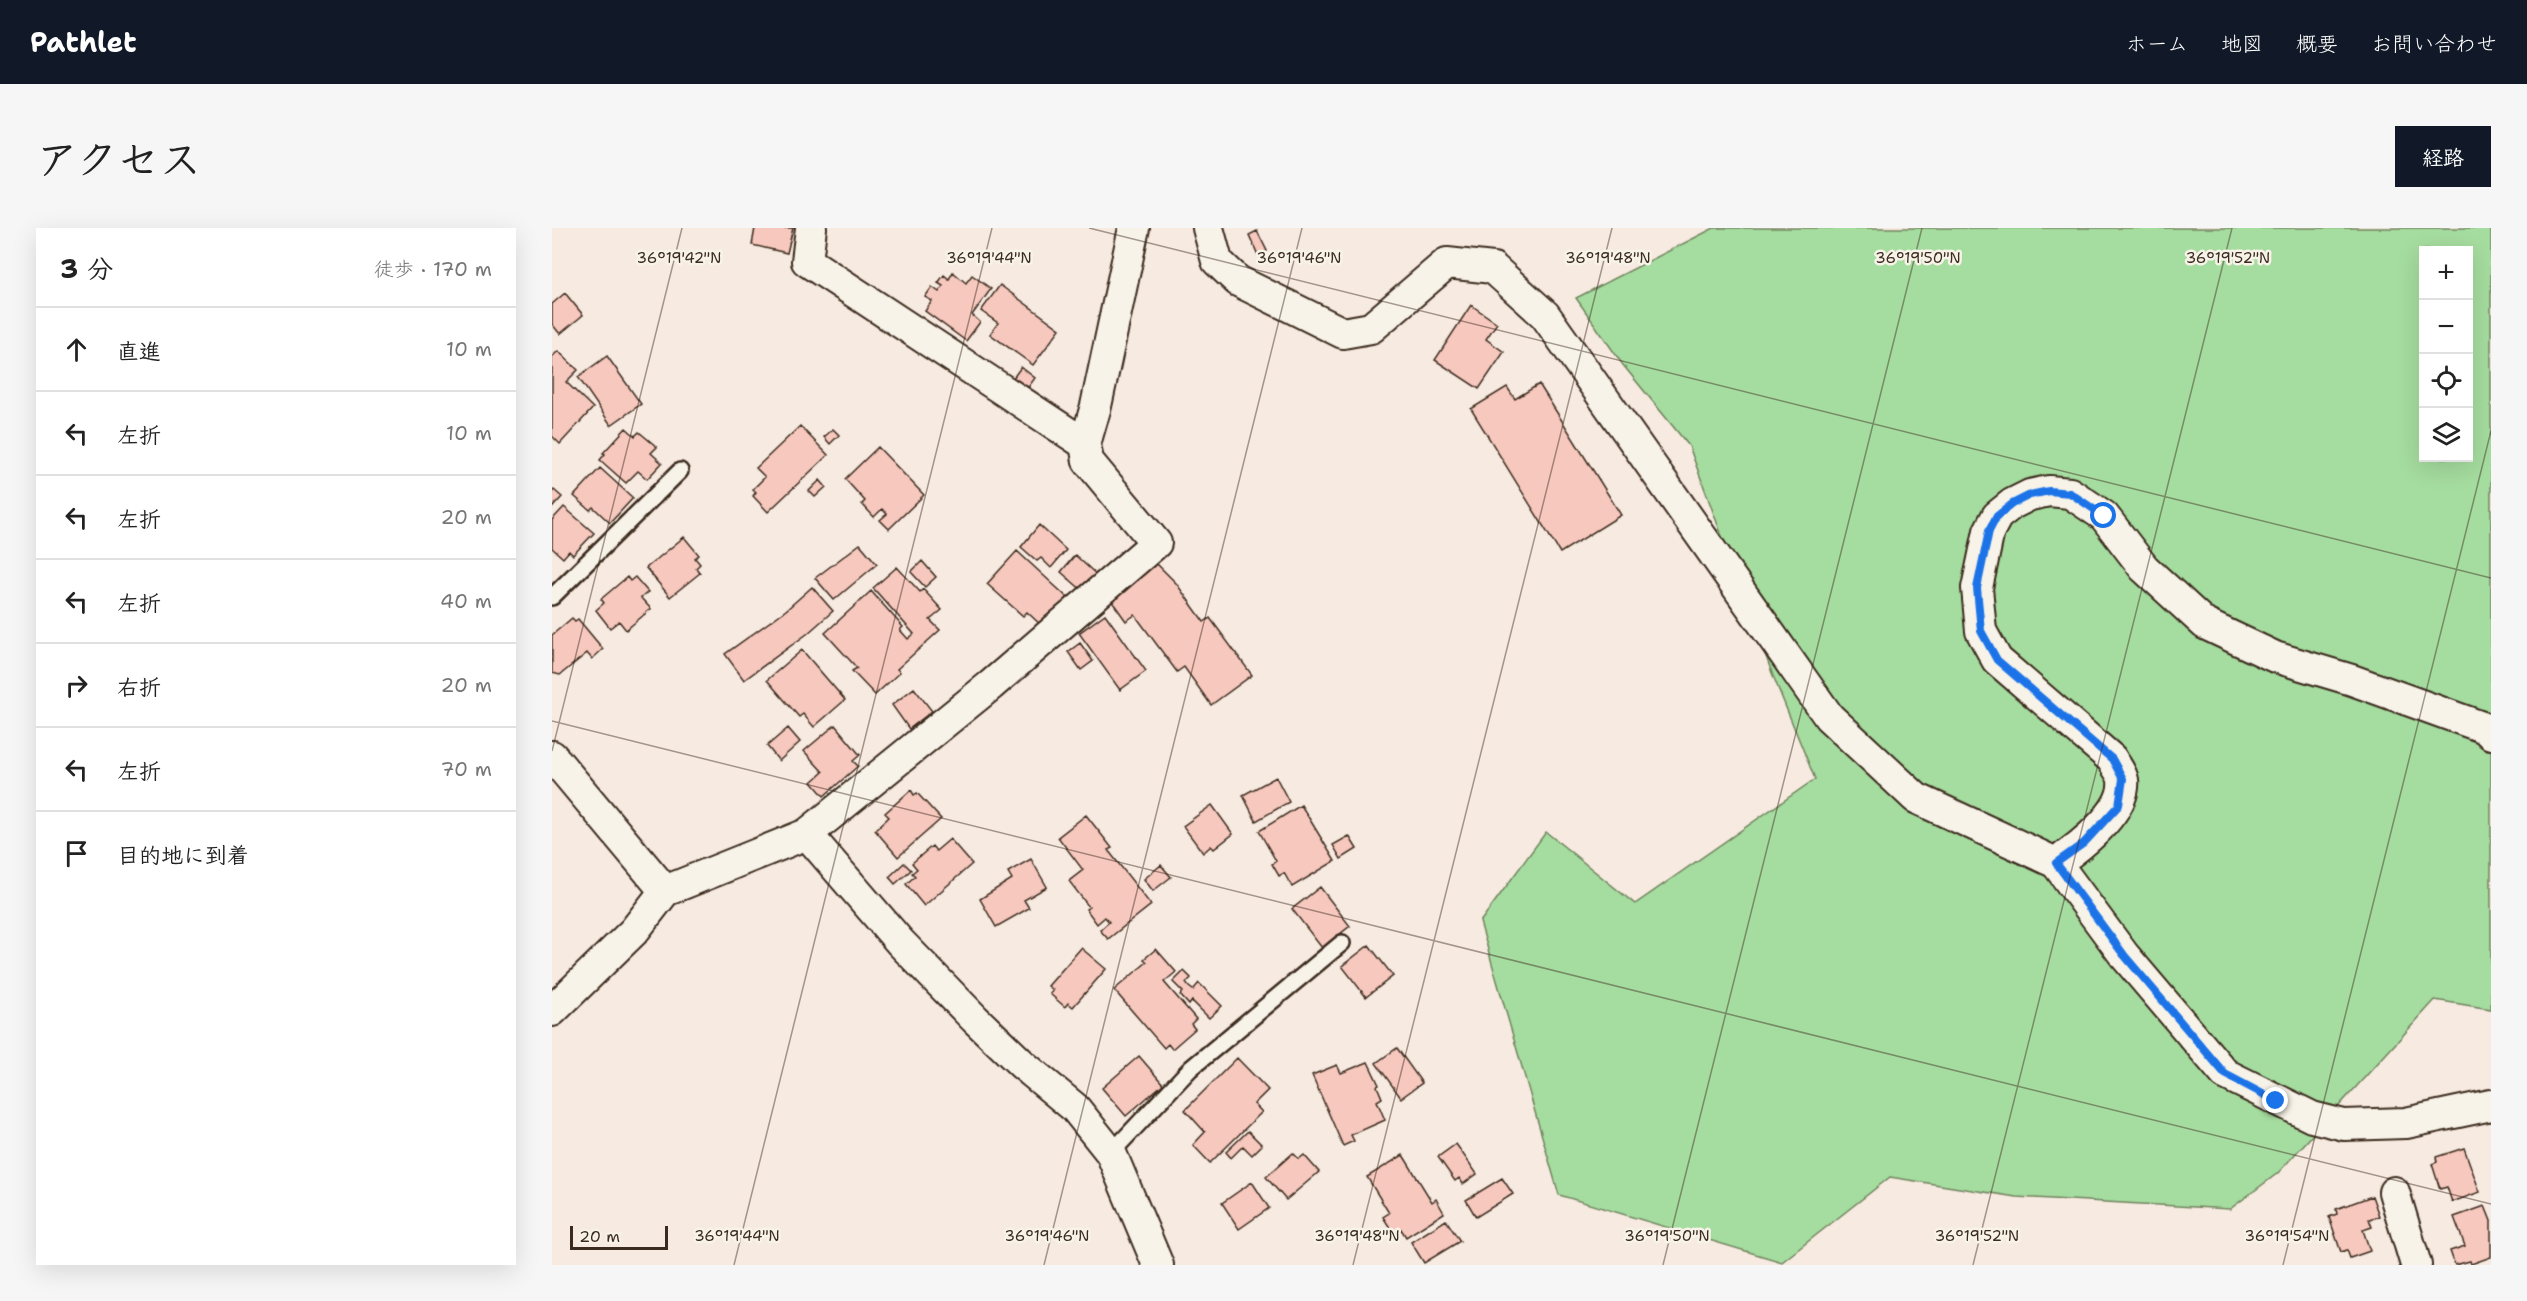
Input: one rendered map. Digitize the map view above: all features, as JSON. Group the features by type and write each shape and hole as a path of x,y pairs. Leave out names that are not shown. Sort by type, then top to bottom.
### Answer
{"street":[{"path":"812,228 807,261 1085,444"},
{"path":"552,1011 634,931 665,891 807,834 991,685 1156,543 1088,461 1085,444 1096,406 1134,228"},
{"path":"1208,228 1217,261 1238,281 1342,333 1371,328 1447,263 1493,268 1545,315 1829,717 1916,798 2056,863 2124,955 2225,1074 2312,1117 2344,1125 2406,1123 2491,1105"},
{"path":"2056,863 2084,843 2119,805 2123,779 2112,759 1997,660 1981,631 1977,588 1989,531 1997,516 2012,504 2030,495 2049,491 2070,493 2104,516 2144,568 2205,624 2275,657 2352,680 2485,728 2491,734"},
{"path":"552,756 665,891"},
{"path":"807,834 900,942 1023,1065 1075,1108 1111,1153 1158,1265"},
{"path":"2394,1192 2416,1265"}],"lane":[{"path":"552,597 680,471"},
{"path":"1111,1153 1191,1069 1342,943"}],"green space":[{"path":"1714,228 2491,228 2491,1009 2435,1000 2278,1173 2230,1209 2016,1197 1890,1177 1782,1262 1559,1195 1480,922 1546,832 1635,904 1815,779 1772,673 1689,446 1623,365 1576,298"}],"building":[{"path":"755,228 793,228 787,253 752,245"},
{"path":"1257,231 1267,251 1258,255 1249,235"},
{"path":"953,272 966,283 972,275 991,289 972,315 980,322 966,341 925,311 932,301 925,297 932,287 939,292 943,286 938,283 944,275 949,279"},
{"path":"1000,285 1060,329 1033,365 990,334 998,323 981,311"},
{"path":"565,293 583,315 560,334 552,324 552,304"},
{"path":"1471,305 1497,323 1486,339 1504,352 1479,389 1435,360"},
{"path":"558,351 578,370 566,382 593,408 560,444 552,436 552,357"},
{"path":"607,356 641,404 611,425 578,377"},
{"path":"1021,367 1035,378 1024,393 1010,382"},
{"path":"1539,384 1621,515 1560,553 1471,409 1507,387 1515,399"},
{"path":"800,426 828,455 768,512 753,496 756,492 753,489 765,477 756,468"},
{"path":"626,428 635,436 639,432 657,447 651,453 662,463 647,479 638,471 626,483 600,460 605,454 603,453"},
{"path":"833,429 839,435 830,444 824,437"},
{"path":"878,447 924,495 889,529 880,520 887,514 882,509 874,517 862,504 865,501 845,479"},
{"path":"600,468 633,498 610,523 593,507 590,510 574,496"},
{"path":"820,480 826,487 815,497 809,491"},
{"path":"554,490 562,497 552,508 552,492"},
{"path":"564,507 594,533 573,555 569,551 563,558 552,548 552,520"},
{"path":"1039,525 1066,550 1051,568 1041,558 1037,561 1021,547"},
{"path":"684,537 699,555 695,558 700,564 696,568 700,573 670,597 646,568"},
{"path":"860,544 877,564 834,600 815,578"},
{"path":"1017,551 1069,599 1043,627 1027,612 1023,616 987,584"},
{"path":"1075,555 1098,576 1084,592 1061,572"},
{"path":"922,561 936,577 925,587 911,572"},
{"path":"1154,561 1176,583 1204,622 1210,618 1252,675 1211,705 1184,667 1177,672 1135,615 1126,621 1111,600"},
{"path":"897,567 920,592 923,589 942,610 930,620 940,630 897,669 900,672 875,695 852,671 857,668 825,633 871,591 903,627 900,630 908,639 914,634 873,588"},
{"path":"627,577 630,581 635,577 648,592 641,598 651,609 626,630 619,621 610,628 596,610 604,603 601,599"},
{"path":"812,587 833,611 807,634 744,680 725,654 786,610"},
{"path":"1105,614 1146,671 1120,690 1079,633"},
{"path":"572,618 575,621 578,619 603,649 592,659 587,653 560,675 552,673 552,635"},
{"path":"1080,643 1093,661 1081,670 1068,652"},
{"path":"802,650 845,700 814,727 803,714 799,717 767,680"},
{"path":"914,688 932,711 909,729 892,705"},
{"path":"835,725 860,755 853,761 858,766 824,796 812,782 823,772 804,751"},
{"path":"788,728 800,742 779,761 767,746"},
{"path":"1276,777 1289,802 1256,821 1243,795"},
{"path":"911,790 914,795 917,793 941,819 898,857 875,830 889,817 885,813"},
{"path":"1212,805 1233,834 1214,849 1211,846 1203,853 1183,826"},
{"path":"1301,805 1335,861 1292,887 1284,873 1279,876 1272,864 1276,861 1259,831"},
{"path":"1086,815 1112,848 1108,850 1151,905 1108,939 1100,930 1109,922 1105,917 1097,924 1086,909 1089,907 1069,881 1083,870 1058,837"},
{"path":"1349,836 1357,849 1341,859 1333,845"},
{"path":"950,839 972,864 924,906 906,884 915,876 912,873 917,869 912,863 932,846 936,851"},
{"path":"1031,859 1047,887 1024,900 1029,908 996,927 980,899 1012,879 1008,872"},
{"path":"904,863 911,870 895,884 889,877"},
{"path":"1161,865 1171,877 1153,891 1144,879"},
{"path":"1320,887 1350,926 1322,948 1292,909"},
{"path":"1369,945 1393,976 1366,997 1342,966"},
{"path":"1081,948 1106,969 1073,1007 1068,1003 1065,1007 1050,994 1053,990 1048,986"},
{"path":"1156,949 1176,972 1164,982 1196,1019 1191,1024 1195,1029 1172,1049 1168,1044 1164,1048 1114,990 1147,962 1144,959"},
{"path":"1184,971 1191,978 1186,983 1189,987 1193,990 1199,983 1222,1006 1209,1018 1192,1001 1189,1005 1180,995 1183,992 1173,982"},
{"path":"1397,1048 1422,1083 1401,1098 1376,1063"},
{"path":"1139,1056 1163,1084 1126,1116 1102,1088"},
{"path":"1237,1058 1268,1090 1254,1104 1262,1112 1210,1163 1193,1145 1205,1132 1185,1110"},
{"path":"1368,1062 1379,1085 1377,1086 1382,1098 1377,1101 1385,1120 1351,1135 1354,1141 1343,1146 1312,1075 1337,1065 1341,1073"},
{"path":"1248,1131 1262,1145 1252,1155 1243,1146 1231,1158 1226,1152"},
{"path":"1456,1144 1477,1174 1463,1184 1459,1178 1455,1181 1438,1157"},
{"path":"2464,1148 2480,1192 2452,1202 2447,1187 2440,1189 2432,1164 2437,1162 2436,1157"},
{"path":"1293,1153 1299,1159 1304,1155 1319,1172 1286,1200 1266,1177"},
{"path":"1403,1155 1432,1202 1436,1199 1444,1213 1406,1237 1401,1229 1394,1234 1383,1217 1389,1213 1367,1177"},
{"path":"1502,1178 1513,1194 1476,1217 1466,1200"},
{"path":"1252,1182 1269,1208 1239,1229 1222,1203"},
{"path":"2372,1196 2379,1216 2369,1219 2372,1227 2363,1230 2370,1251 2350,1258 2347,1250 2341,1252 2329,1217 2337,1214 2336,1209"},
{"path":"2485,1206 2491,1221 2491,1257 2471,1264 2470,1261 2455,1265 2450,1251 2465,1246 2454,1217"},
{"path":"1446,1220 1460,1241 1424,1263 1411,1242"}],"route":[{"path":"2104,516 2070,493 2049,491 2030,495 2012,504 1997,516 1989,531 1977,588 1981,631 1997,660 2112,759 2123,779 2119,805 2084,843 2056,863 2124,955 2225,1074 2276,1101"}]}
